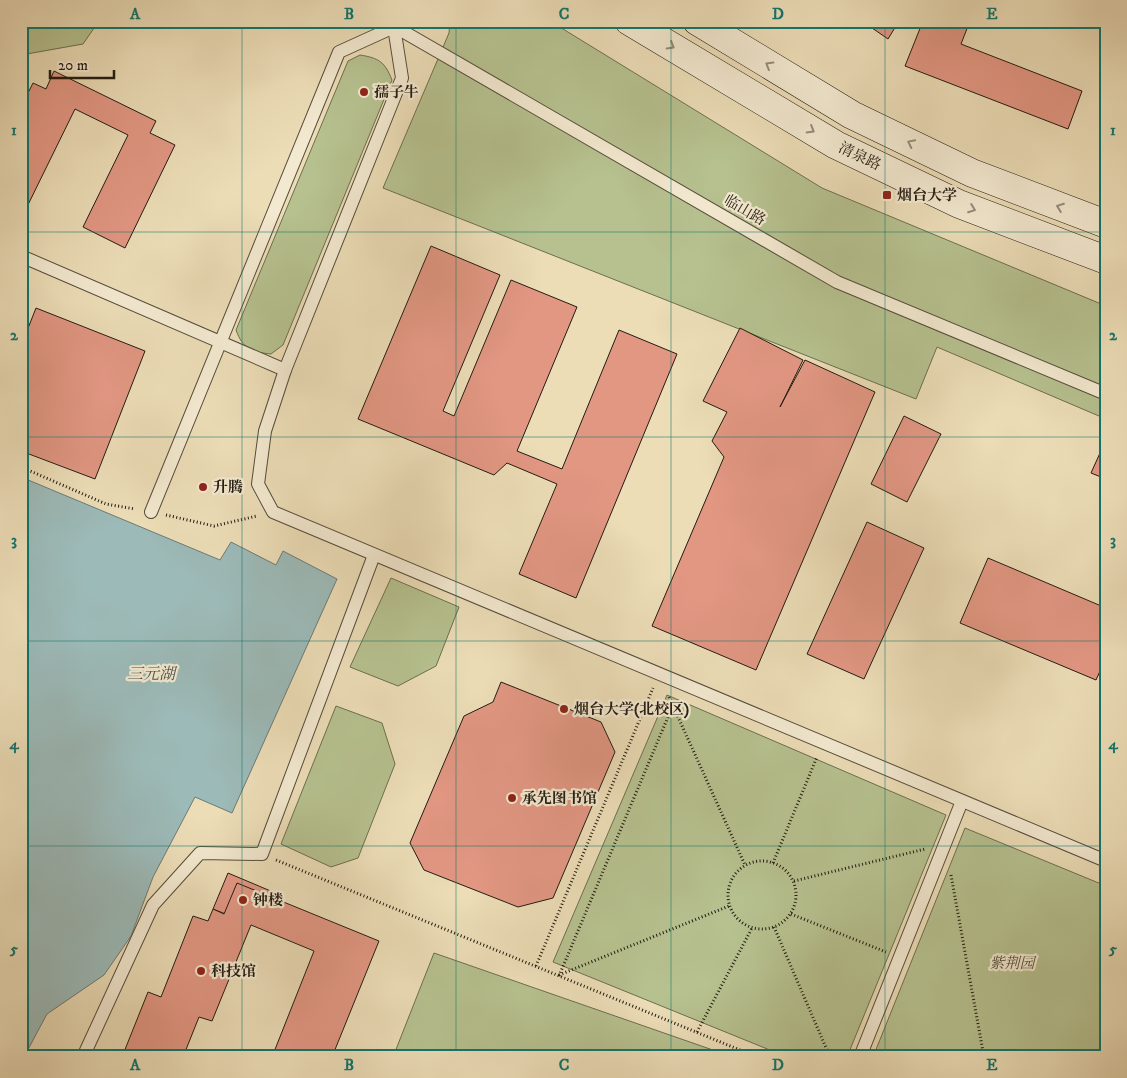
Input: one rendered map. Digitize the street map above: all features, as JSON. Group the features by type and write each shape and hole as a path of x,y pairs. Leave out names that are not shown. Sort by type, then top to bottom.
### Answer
{"main road":[{"name":"清泉路","path":"629,21 836,145 959,204 1106,260"},
{"path":"696,21 852,115 972,173 1106,224"}],"lane":[{"path":"151,512 339,52 392,23 402,78 286,370 265,431 258,484 273,512 1106,861"},
{"name":"临山路","path":"392,23 837,282 1106,394"},
{"path":"21,256 286,370"},
{"path":"83,1057 153,905 200,853 262,854 374,555"},
{"path":"860,1057 962,801"}],"path":[{"path":"659,674 745,865"},
{"path":"536,966 659,674"},
{"path":"559,976 673,705"},
{"path":"773,863 822,742"},
{"path":"794,881 945,843 984,1057"},
{"path":"262,854 757,1057"},
{"path":"755,861 773,863 788,872 794,881 797,893 796,904 784,922 774,927 752,928 742,923 730,906 728,895 730,883 736,873 745,865 755,861"},
{"path":"559,976 730,906"},
{"path":"791,914 900,957"},
{"path":"774,927 830,1057"},
{"path":"696,1032 752,928"}],"green space":[{"path":"21,21 99,21 83,44 21,55"},
{"path":"450,21 550,21 822,188 1106,306 1106,419 937,347 916,399 383,188 449,33"},
{"path":"360,55 377,59 387,69 392,80 283,345 271,354 253,351 245,345 236,330 348,61"},
{"path":"391,578 459,607 436,666 398,686 350,667"},
{"path":"667,695 946,815 847,1057 787,1057 553,962"},
{"path":"336,706 382,723 395,764 358,858 331,867 281,844"},
{"name":"紫荆园","path":"965,828 1106,886 1106,1057 873,1057"},
{"path":"434,953 733,1057 393,1057"}],"water":[{"name":"三元湖","path":"21,477 220,560 231,542 276,565 283,551 337,579 232,813 195,797 153,877 131,936 104,975 47,1014 24,1057 21,1057"}],"building":[{"path":"862,21 899,21 888,39"},
{"path":"923,21 970,21 961,44 1082,91 1068,129 905,66"},
{"path":"1080,21 1106,21 1106,31"},
{"path":"54,71 156,121 150,133 175,145 125,248 83,227 128,135 75,109 21,219 21,107 33,83 46,89"},
{"path":"431,246 500,275 443,411 454,416 511,280 577,307 517,451 562,469 619,330 677,354 576,598 519,574 557,484 507,463 494,475 358,419"},
{"path":"36,308 145,351 95,479 21,451 21,346"},
{"path":"740,328 803,360 780,407 805,360 875,392 756,670 652,626 724,457 712,441 727,412 703,401"},
{"path":"904,416 941,434 907,502 871,484"},
{"path":"1100,453 1106,455 1106,479 1091,473"},
{"path":"867,522 924,548 864,679 807,654"},
{"path":"988,558 1106,608 1106,658 1096,680 960,623"},
{"name":"承先图书馆","path":"501,682 601,722 615,752 553,898 518,907 424,870 410,843 464,716 493,702"},
{"name":"钟楼","path":"228,873 273,892 258,927 213,909"},
{"name":"科技馆","path":"237,883 379,941 332,1057 272,1057 314,951 251,925 212,1021 199,1017 183,1057 122,1057 148,992 161,997 193,916 208,921 213,909 224,914"}],"place":[{"name":"孺子牛","path":"364,92"},
{"name":"烟台大学","path":"887,195"},
{"name":"升腾","path":"203,487"},
{"name":"烟台大学(北校区)","path":"564,709"},
{"name":"承先图书馆","path":"512,798"},
{"name":"钟楼","path":"243,900"},
{"name":"科技馆","path":"201,971"}]}
